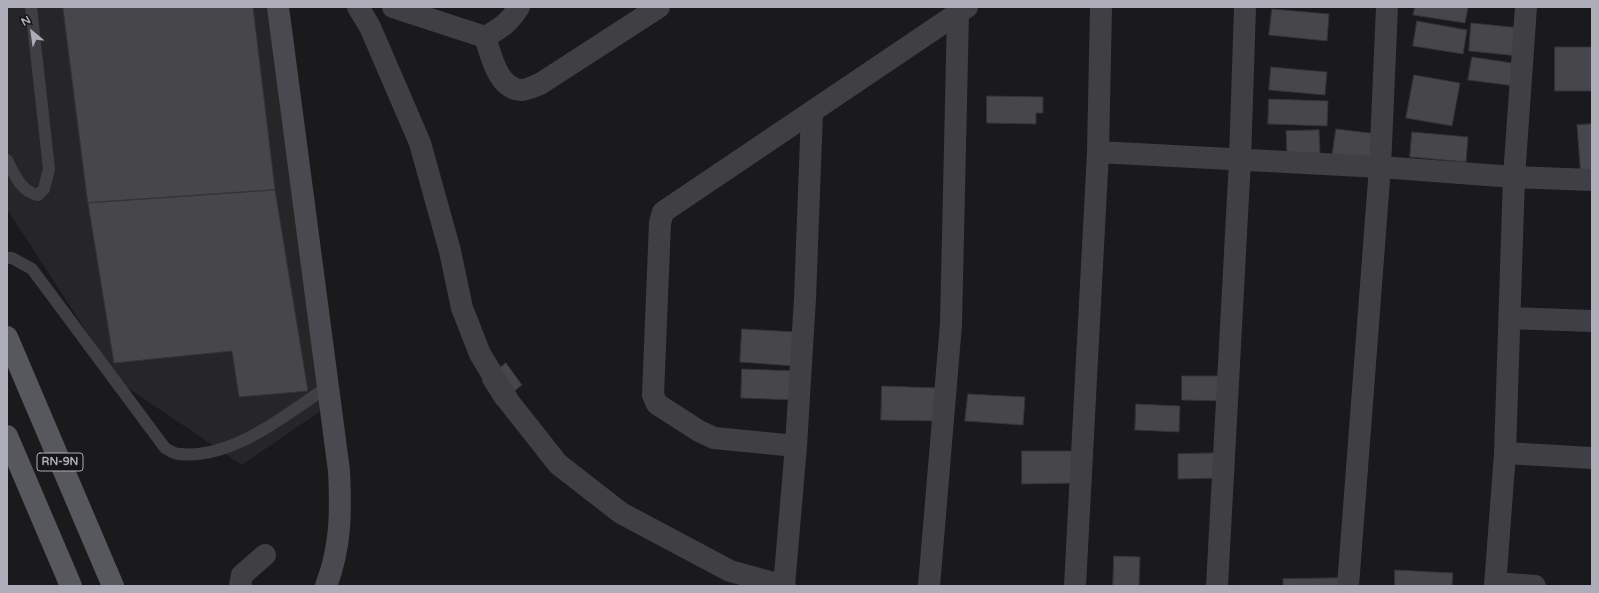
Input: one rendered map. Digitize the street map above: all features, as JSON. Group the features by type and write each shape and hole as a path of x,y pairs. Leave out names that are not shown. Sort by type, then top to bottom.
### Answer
{"main road":[{"name":"RN-9N","path":"7,337 113,586"},
{"name":"RN-9N","path":"7,436 71,586"}],"street":[{"path":"278,7 339,471 341,505 338,547 332,571 326,586"},
{"path":"358,7 370,27 420,143 448,244 464,314 480,354 509,402 558,464 621,513 730,571 784,586 796,446 805,298 812,112"},
{"path":"393,7 485,37 503,27 519,7"},
{"path":"485,37 497,72 508,85 522,90 540,84 659,7"},
{"path":"1075,586 1098,152 1101,7"},
{"path":"1217,586 1240,160 1245,7"},
{"path":"1348,586 1380,167 1386,7"},
{"path":"1526,7 1514,177 1505,453 1495,585 1535,586"},
{"path":"796,446 714,438 699,431 657,404 653,395 660,223 663,212 962,10"},
{"path":"929,586 951,324 962,10"},
{"path":"1098,152 1380,167 1514,177 1592,180"},
{"path":"1510,318 1592,321"},
{"path":"1505,453 1592,458"},
{"path":"241,586 242,575 265,555"}],"lane":[{"path":"7,160 16,178 30,194 38,195 44,189 49,169 32,7"},
{"path":"7,258 12,258 32,269 165,448 177,454 205,453 236,443 263,430 327,387"}],"shaded area":[{"path":"7,7 277,7 322,410 242,465 119,382 7,209"}],"building":[{"path":"63,7 253,7 275,190 88,203"},
{"path":"1415,7 1468,7 1465,23 1413,15"},
{"path":"1272,9 1329,14 1327,41 1269,35"},
{"path":"1417,21 1467,30 1463,54 1413,46"},
{"path":"1471,23 1521,28 1518,56 1469,51"},
{"path":"1555,47 1592,47 1592,91 1555,91"},
{"path":"1472,57 1519,64 1515,86 1468,80"},
{"path":"1271,67 1327,72 1325,95 1269,90"},
{"path":"1414,75 1460,83 1452,126 1406,118"},
{"path":"987,96 1043,97 1043,113 1036,113 1036,124 987,123"},
{"path":"1269,99 1328,101 1327,126 1268,124"},
{"path":"1592,124 1592,178 1581,179 1577,125"},
{"path":"1336,129 1378,134 1374,162 1332,157"},
{"path":"1319,130 1320,153 1287,155 1286,131"},
{"path":"1412,132 1468,137 1466,162 1410,157"},
{"path":"275,190 308,391 239,397 232,351 114,363 88,203"},
{"path":"742,329 796,332 794,366 740,362"},
{"path":"506,363 522,385 497,405 482,381"},
{"path":"742,369 798,371 797,400 741,398"},
{"path":"1182,376 1224,376 1223,401 1182,400"},
{"path":"882,386 938,388 937,421 881,420"},
{"path":"968,394 1025,397 1023,425 965,421"},
{"path":"1136,404 1180,406 1179,432 1135,430"},
{"path":"1022,451 1075,451 1075,483 1022,484"},
{"path":"1220,453 1220,478 1178,479 1178,454"},
{"path":"1114,556 1140,557 1139,586 1113,586"},
{"path":"1395,570 1453,573 1452,586 1395,586"},
{"path":"1341,578 1341,586 1283,586 1283,579"}]}
